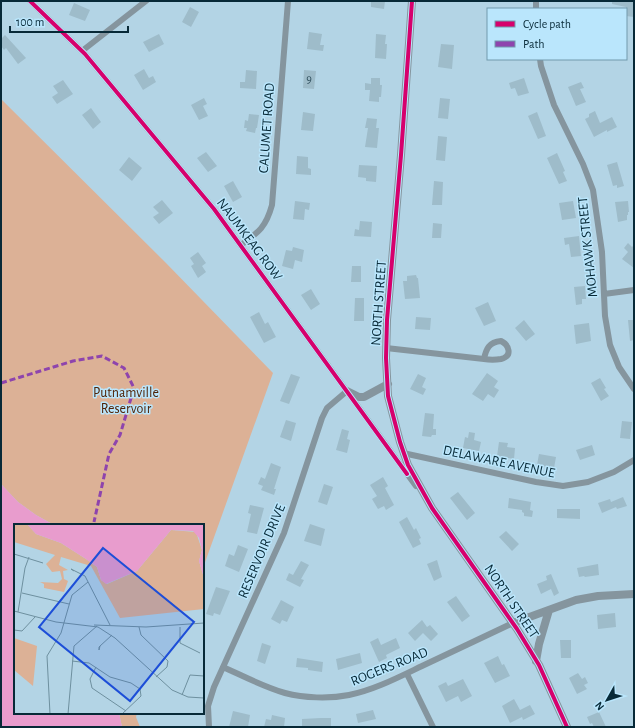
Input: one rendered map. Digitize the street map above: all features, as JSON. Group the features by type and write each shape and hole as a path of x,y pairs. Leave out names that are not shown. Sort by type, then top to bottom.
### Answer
{"street":[{"name":"NAUMKEAG ROW","path":"30,1 82,52 214,209 432,508"},
{"path":"82,52 146,1"},
{"name":"CALUMET ROAD","path":"241,245 258,232 268,219 272,205 288,1"},
{"name":"NORTH STREET","path":"412,1 387,320 386,348 388,396 403,453 408,465 432,508 513,623 536,661 568,727"},
{"name":"MOHAWK STREET","path":"540,60 554,105 583,164 593,190 602,252 605,316 610,345 619,367 634,389"},
{"path":"604,294 634,290"},
{"path":"386,348 484,359"},
{"path":"347,391 359,397 364,397 388,384"},
{"name":"RESERVOIR DRIVE","path":"209,727 208,706 223,667 284,533 322,418 327,408 347,391"},
{"name":"DELAWARE AVENUE","path":"403,453 536,482 563,486 588,482 614,472 634,460"},
{"path":"513,623 576,600 598,596 634,594"},
{"path":"536,661 539,644 549,610"},
{"name":"ROGERS ROAD","path":"223,667 265,686 286,693 327,697 348,696 369,690 407,674 513,623"},
{"path":"407,674 432,727"}],"green space":[{"name":"Putnamville Reservoir","path":"1,99 166,263 273,373 204,565 204,524 52,524 18,502 1,484"},
{"path":"119,714 137,714 136,717 140,727 122,727"}],"shaded area":[{"path":"1,484 18,502 52,524 14,524 14,714 119,714 122,727 1,727"}],"building":[{"path":"371,1 385,1 384,9 371,7"},
{"path":"612,1 634,1 634,17 627,16 626,7 612,4"},
{"path":"74,3 90,10 85,21 69,15"},
{"path":"190,7 199,12 191,27 182,22"},
{"path":"309,32 322,34 320,45 324,45 323,51 307,49"},
{"path":"159,34 164,44 149,52 143,42"},
{"path":"376,34 386,35 386,59 375,58"},
{"path":"5,35 26,58 18,64 6,48 4,50 1,46 1,39"},
{"path":"441,44 454,45 452,69 438,67"},
{"path":"144,69 149,78 153,76 156,82 143,90 134,75"},
{"path":"246,70 257,71 256,89 240,88 240,82 245,82"},
{"path":"304,70 316,71 314,89 303,88"},
{"path":"371,78 380,78 380,85 382,85 379,102 369,101 370,90 365,90 365,83 371,84"},
{"path":"524,78 529,93 518,96 515,88 511,89 509,83"},
{"path":"63,80 73,94 57,104 52,97 58,93 53,86"},
{"path":"581,82 584,88 580,89 586,102 576,106 568,87"},
{"path":"204,98 207,104 203,106 208,116 199,120 191,105"},
{"path":"440,98 450,99 448,119 438,118"},
{"path":"91,108 101,122 93,129 82,115"},
{"path":"595,111 600,123 612,117 617,127 607,132 607,130 594,137 585,119 589,117 589,114"},
{"path":"303,112 315,114 313,131 301,130"},
{"path":"537,112 546,136 538,139 528,116"},
{"path":"249,114 259,115 255,133 246,131 247,128 244,128 245,120 248,121"},
{"path":"367,118 377,119 376,128 379,128 377,148 365,147 368,128 365,128"},
{"path":"438,136 447,137 445,161 436,160"},
{"path":"206,152 217,166 208,172 197,158"},
{"path":"557,153 565,171 563,172 567,181 559,184 547,158"},
{"path":"297,156 308,157 308,168 311,169 311,175 296,174"},
{"path":"129,157 142,168 132,181 119,170"},
{"path":"617,162 624,186 617,188 617,185 613,186 607,165"},
{"path":"359,165 377,166 376,182 366,181 366,178 358,177"},
{"path":"233,181 242,197 233,202 224,186"},
{"path":"434,181 443,182 442,205 432,205"},
{"path":"162,200 173,213 159,224 153,217 159,213 153,207"},
{"path":"295,201 310,203 309,210 305,209 304,220 293,219"},
{"path":"573,201 576,218 562,220 559,203"},
{"path":"628,201 629,212 627,215 627,220 618,222 615,202"},
{"path":"360,221 372,222 371,237 354,236 355,229 359,230"},
{"path":"433,223 442,224 441,238 432,238"},
{"path":"579,236 581,256 571,257 569,244 565,245 564,238"},
{"path":"628,243 632,247 634,245 634,268 622,259 628,252 624,248"},
{"path":"293,247 304,250 302,262 295,260 293,269 282,266 286,250 292,251"},
{"path":"198,252 206,263 202,266 206,272 198,278 191,266 194,264 190,258"},
{"path":"352,266 361,266 361,282 351,282"},
{"path":"416,275 418,278 420,298 405,299 403,281 407,281 407,276"},
{"path":"585,286 586,299 582,299 582,304 576,305 574,287"},
{"path":"311,289 320,304 311,310 301,295"},
{"path":"355,298 364,298 364,321 354,321"},
{"path":"488,302 496,321 484,326 475,308"},
{"path":"259,312 265,324 268,322 276,337 264,343 250,317"},
{"path":"416,317 431,318 430,330 415,329"},
{"path":"524,320 535,334 526,341 515,328"},
{"path":"628,320 634,320 634,340 630,341"},
{"path":"589,323 591,341 576,344 574,325"},
{"path":"487,373 498,381 494,387 499,390 494,398 488,394 483,401 472,394"},
{"path":"291,374 300,377 289,404 280,401"},
{"path":"418,374 426,378 422,387 426,389 423,395 410,389"},
{"path":"600,378 606,388 604,389 609,396 601,401 591,383"},
{"path":"425,413 434,414 433,429 436,429 436,435 432,435 431,437 422,436"},
{"path":"286,420 296,423 291,441 280,437"},
{"path":"622,421 632,422 630,439 620,438"},
{"path":"342,429 349,431 347,439 350,440 347,453 336,450"},
{"path":"469,432 475,433 474,440 481,442 479,451 463,448 465,437 468,438"},
{"path":"499,442 508,443 507,447 515,448 514,459 497,456"},
{"path":"592,445 595,455 580,460 576,450"},
{"path":"539,454 556,457 554,468 537,465"},
{"path":"271,463 281,467 274,489 276,489 274,495 261,490 263,486 258,484 261,477 265,479"},
{"path":"383,477 388,486 385,488 394,505 386,510 384,506 378,509 372,499 377,496 370,485"},
{"path":"324,484 333,487 327,505 318,502"},
{"path":"458,492 475,513 467,520 450,498"},
{"path":"623,497 627,506 617,509 616,507 602,513 598,503 610,499 611,502"},
{"path":"509,498 531,502 530,510 533,511 532,517 524,516 522,510 508,508"},
{"path":"250,505 264,508 257,534 247,532 251,514 248,513"},
{"path":"557,509 580,509 580,519 557,518"},
{"path":"407,517 414,530 416,528 421,538 419,539 421,544 413,548 399,522"},
{"path":"310,524 325,529 321,546 304,541"},
{"path":"506,531 519,544 512,551 499,537"},
{"path":"238,545 248,549 239,572 225,566 229,554 234,556"},
{"path":"437,560 442,577 434,581 427,564"},
{"path":"301,561 309,565 301,579 304,580 300,587 286,580 289,573 293,575"},
{"path":"598,564 599,575 579,577 577,568"},
{"path":"551,574 559,593 554,596 551,589 541,594 537,584 547,580 546,576"},
{"path":"216,587 230,591 220,615 214,613 213,616 206,614"},
{"path":"456,596 470,616 462,622 447,602"},
{"path":"281,600 294,607 287,622 282,620 280,624 271,619"},
{"path":"615,613 616,627 598,629 597,615"},
{"path":"422,620 427,627 430,625 438,634 431,641 423,633 415,641 408,633"},
{"path":"378,638 381,645 396,638 400,648 386,655 387,658 379,662 370,642"},
{"path":"560,640 571,640 571,658 561,658"},
{"path":"262,643 271,646 265,664 257,661"},
{"path":"360,653 362,663 338,670 336,659"},
{"path":"498,656 502,665 504,664 510,676 495,683 484,663"},
{"path":"297,658 323,662 322,672 308,670 308,668 296,667"},
{"path":"578,673 582,679 585,677 588,683 584,685 587,689 577,694 569,678"},
{"path":"463,679 472,696 461,702 458,696 446,702 438,686 446,682 448,686"},
{"path":"514,699 520,710 530,705 535,714 523,720 522,717 510,723 502,706"},
{"path":"373,710 376,719 358,723 356,714"},
{"path":"233,711 250,715 248,727 229,727"},
{"path":"599,712 606,727 594,727 592,723 590,724 587,717"},
{"path":"272,715 285,718 284,727 264,727 266,719 271,720"},
{"path":"331,718 331,727 302,727 302,719"}],"marked path":[{"path":"1,383 73,361 102,356 124,368 134,388 120,435 109,454 94,522"}],"cycle path":[{"path":"30,1 85,54 214,209 407,474"},
{"path":"412,1 387,320 386,358 388,396 400,442 408,465 432,508 517,629 539,665 567,727"}]}
